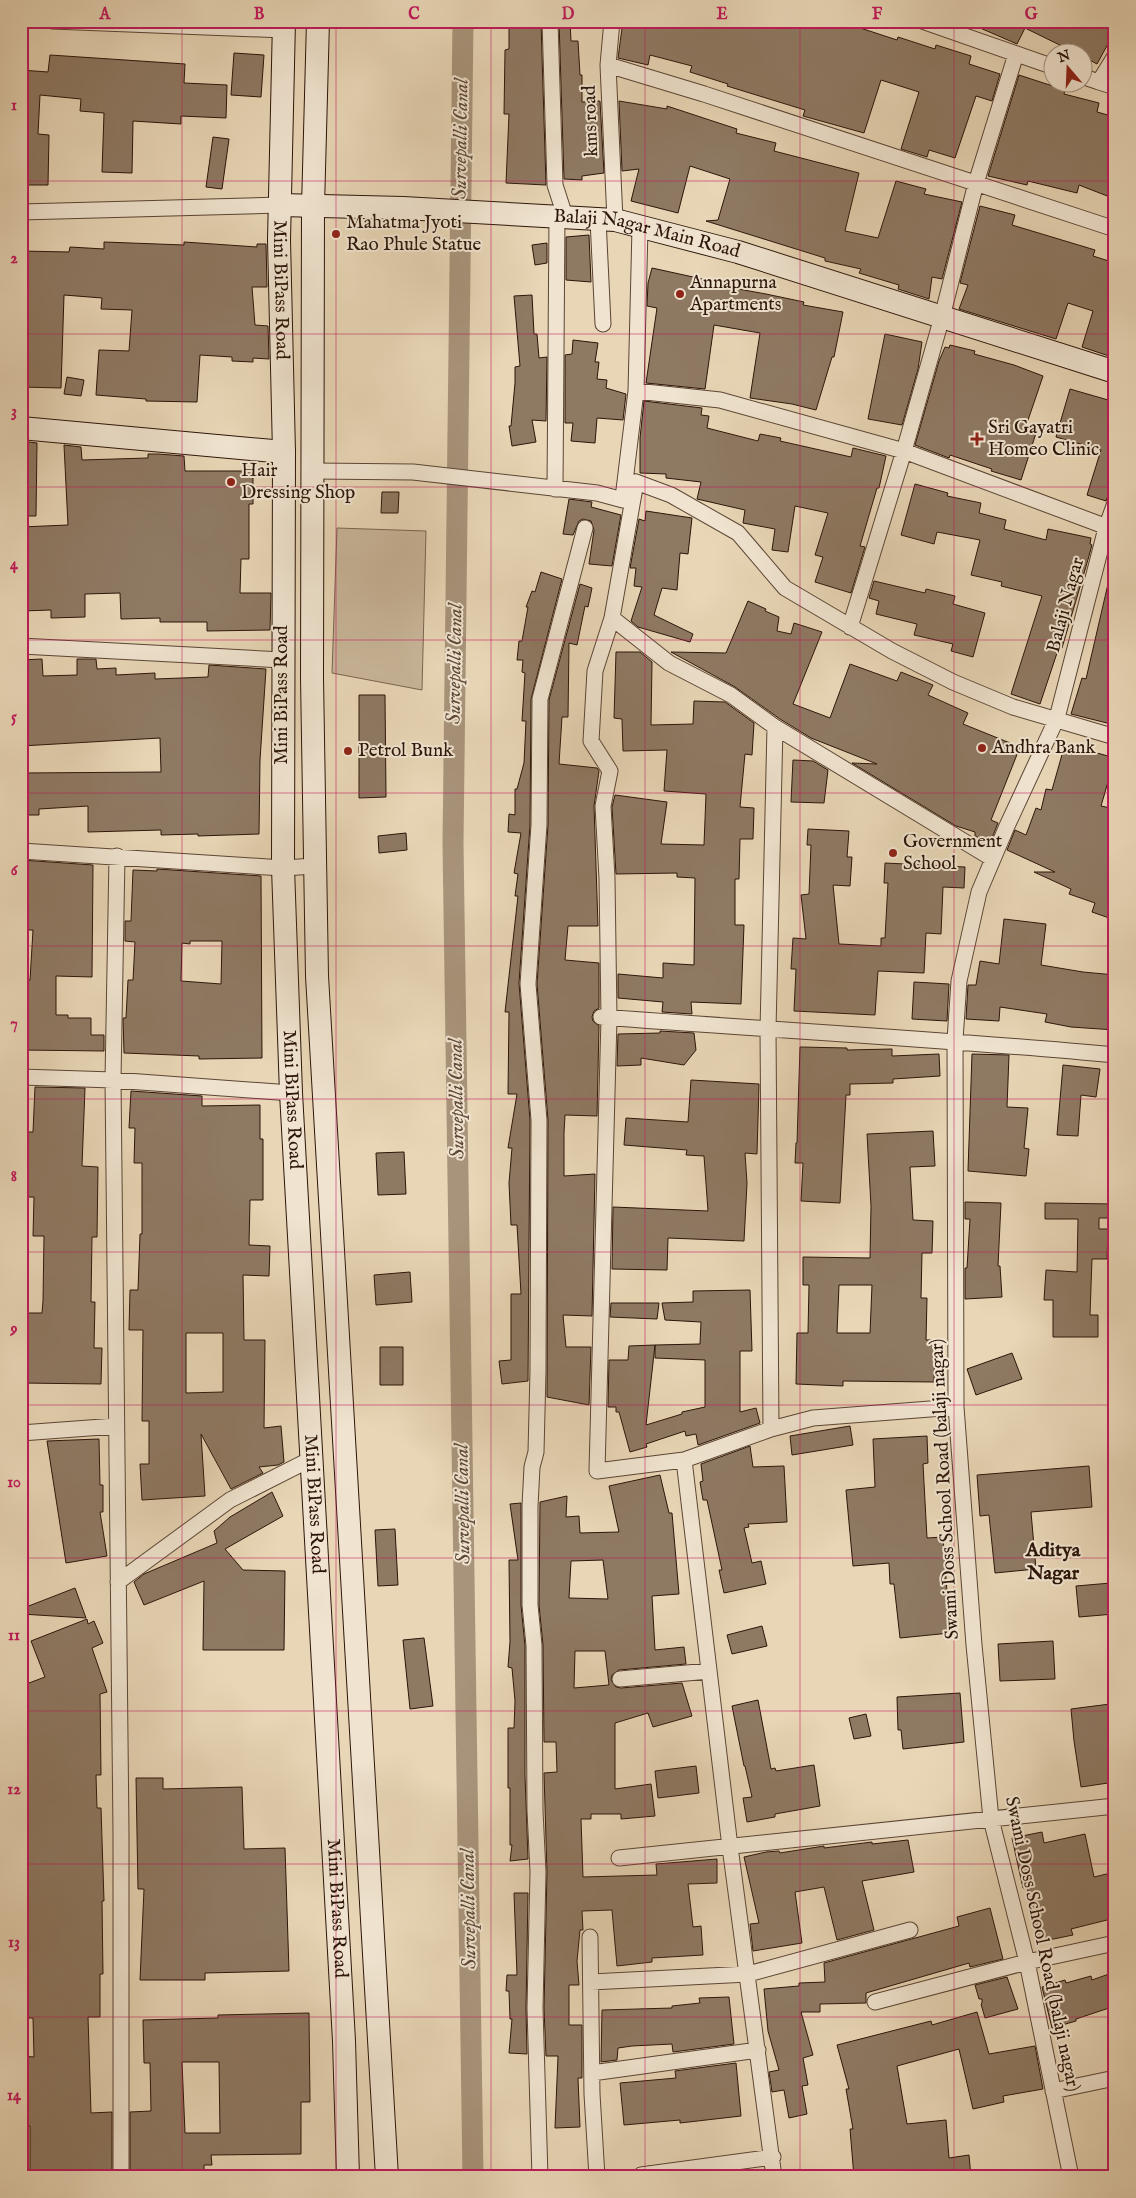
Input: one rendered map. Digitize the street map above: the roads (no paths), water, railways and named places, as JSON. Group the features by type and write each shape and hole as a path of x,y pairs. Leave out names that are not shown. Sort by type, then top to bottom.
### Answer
{"main road":[{"path":"318,21 313,207 314,471 312,678 317,986 387,2177"},
{"name":"Mini BiPass Road","path":"284,26 280,206 284,452 283,868 291,1093 344,2041 348,2177"},
{"name":"Balaji Nagar Main Road","path":"280,206 403,208 606,219 738,252 1115,372"},
{"path":"21,428 284,452"}],"street":[{"path":"52,21 284,26"},
{"path":"550,21 555,185 561,216 555,488"},
{"name":"kms road","path":"603,324 608,65 612,21"},
{"path":"922,21 1044,64"},
{"path":"850,627 904,451 942,317 976,183 1016,54"},
{"path":"1099,82 1115,56"},
{"path":"608,65 704,94 1115,229"},
{"path":"1094,80 1115,87"},
{"path":"21,212 280,206"},
{"path":"623,500 636,391 640,228"},
{"path":"636,391 720,400 904,451 1111,529"},
{"path":"314,471 413,472 555,488 623,500"},
{"path":"623,500 636,482"},
{"path":"636,482 671,495 738,533 785,588 892,652 953,682 1013,707 1057,718 1115,737"},
{"path":"636,482 612,618 595,671 591,741 610,771 603,806 607,878 597,1471 684,1460 771,1429 813,1418 956,1407"},
{"name":"Balaji Nagar","path":"1057,718 1111,529 1115,503"},
{"path":"540,2177 535,2008 538,1872 534,1811 534,1645 530,1605 530,1506 532,1467 536,1452 538,1371 539,1120 528,984 539,826 540,699 585,528"},
{"path":"612,618 669,663 731,696 775,727 993,859"},
{"path":"21,646 282,660"},
{"name":"Swami Doss School Road (balaji nagar)","path":"1057,718 980,892 959,981 955,1040 956,1407 974,1645 991,1819 1027,1962 1072,2177"},
{"path":"771,1429 768,1030 775,727"},
{"path":"21,851 283,868 315,866"},
{"path":"117,856 113,1080 121,2177"},
{"path":"605,1017 768,1030 955,1040 1115,1055"},
{"path":"21,1076 113,1080 291,1093"},
{"path":"21,1433 116,1426"},
{"path":"118,1582 230,1500 312,1458"},
{"path":"684,1460 730,1847 773,2157 774,2177"},
{"path":"620,1680 709,1671"},
{"path":"619,1858 1115,1806"},
{"path":"590,1982 748,1974 910,1930"},
{"path":"590,1937 592,2073 597,2177"},
{"path":"875,2002 1027,1962 1115,1943"},
{"path":"592,2073 758,2050"},
{"path":"1053,2091 1115,2078"},
{"path":"641,2177 641,2175 773,2157"}],"waterway":[{"name":"Survepalli Canal","path":"463,21 453,844 473,2177"}],"place":[{"name":"Mahatma Jyoti Rao Phule Statue","path":"336,234"},
{"name":"Annapurna Apartments","path":"680,294"},
{"name":"Sri Gayatri Homeo Clinic","path":"977,439"},
{"name":"Hair Dressing Shop","path":"231,482"},
{"name":"Andhra Bank","path":"982,748"},
{"name":"Petrol Bunk","path":"348,751"},
{"name":"Government School","path":"893,853"}],"district":[{"name":"Aditya Nagar","path":"1053,1562"}]}
